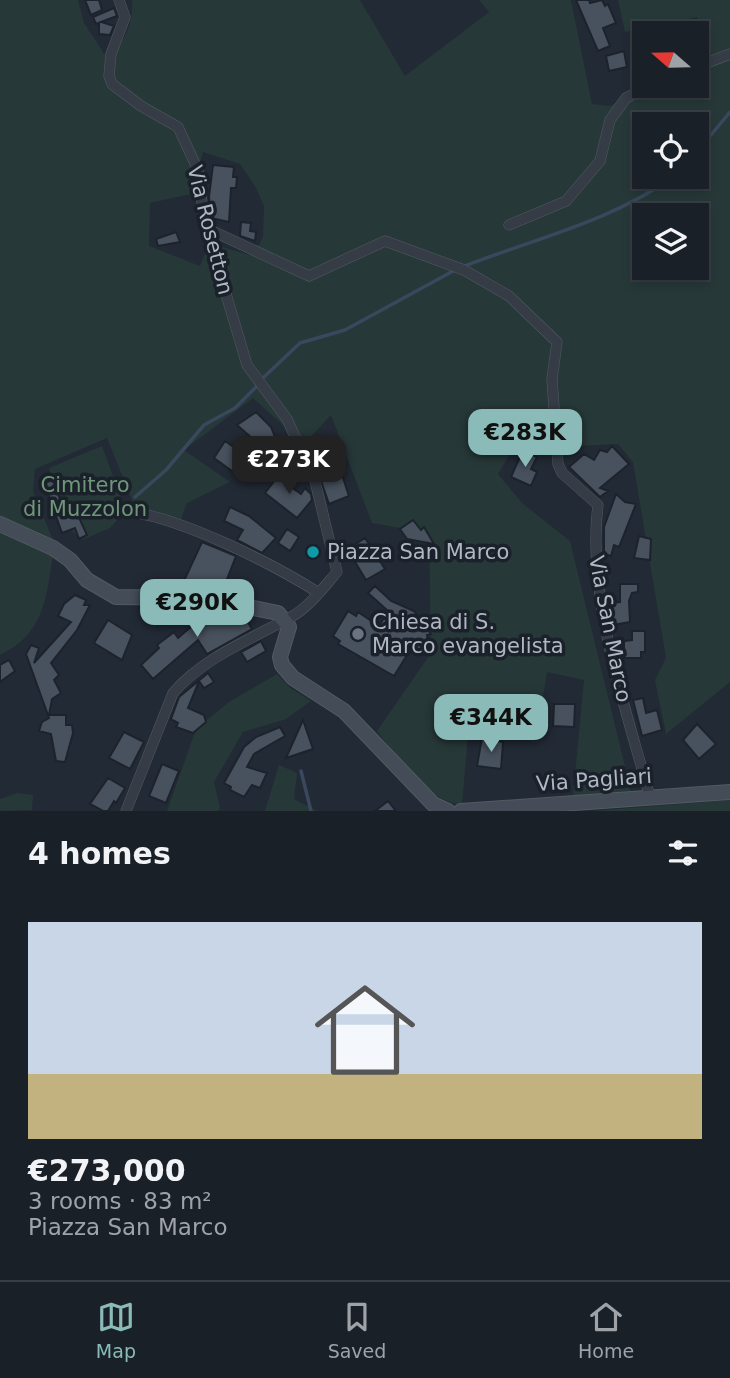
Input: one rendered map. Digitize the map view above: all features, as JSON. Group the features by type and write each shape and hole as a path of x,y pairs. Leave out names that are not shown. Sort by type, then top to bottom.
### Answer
{"street":[{"name":"Via Rosetton","path":"119,0 125,17 111,54 109,76 112,84 141,107 178,127 198,170 208,229 247,365 287,419 315,481 337,572 319,593"},
{"path":"709,62 730,54"},
{"path":"509,225 566,201 600,161 610,120 626,97 632,94"},
{"name":"Via San Marco","path":"208,229 309,276 385,241 464,270 509,296 557,342 552,379 558,464 562,472 598,505 593,539 601,598 650,797"},
{"path":"125,811 173,693 181,682 236,645 287,623 319,593 269,564 173,523 132,512"},
{"path":"0,524 52,548 101,590 116,597 205,598 270,610 287,623"},
{"path":"287,623 280,657 282,665 293,678 344,711 433,804 448,811"},
{"name":"Via Pagliari","path":"461,811 730,792"}],"green space":[{"path":"0,0 78,0 84,23 107,58 127,32 132,0 360,0 405,76 489,12 479,0 571,0 592,104 610,106 632,95 632,98 709,98 709,21 697,21 697,17 678,21 632,21 632,31 625,32 618,0 730,0 730,682 666,734 655,680 666,658 633,462 618,444 559,447 558,425 525,429 498,474 522,503 570,541 631,791 573,796 584,680 547,672 537,734 468,735 462,805 435,795 423,787 404,766 377,731 431,653 429,533 372,523 331,415 304,444 253,398 184,450 230,482 187,503 181,519 134,505 107,438 35,469 33,491 55,545 0,519","holes":["203,152 240,164 255,186 264,206 263,237 253,256 209,243 200,266 149,246 150,203 191,194"]},
{"name":"Cimitero di Muzzolon","path":"102,446 126,511 110,528 82,540 71,530 62,533 44,483 53,480 49,468"},
{"path":"0,531 53,555 45,600 34,626 26,637 0,655"},
{"path":"277,674 289,687 311,701 286,719 243,732 214,782 220,808 218,811 167,811 196,729 229,702"},
{"path":"279,765 297,773 294,799 317,811 265,811"},
{"path":"17,793 33,795 32,810 0,811 0,799"},
{"path":"730,800 730,811 592,811"}],"building":[{"path":"85,0 99,0 102,10 91,15"},
{"path":"576,0 589,0 590,3 602,0 605,6 608,4 616,23 603,28 610,46 598,51"},
{"path":"114,8 117,16 101,22 114,26 110,35 99,34 99,23 96,24 93,17"},
{"path":"624,51 627,67 609,71 606,56"},
{"path":"213,165 234,167 233,177 237,177 236,188 231,188 229,222 211,218 209,197"},
{"path":"241,222 251,223 250,231 256,232 255,241 240,236"},
{"path":"176,232 180,242 158,246 156,239"},
{"path":"256,412 271,427 277,442 253,439 237,425"},
{"path":"225,441 251,459 239,476 214,458"},
{"path":"612,446 629,464 600,488 608,491 600,497 569,467 584,454 594,460 600,450 607,452"},
{"path":"523,450 537,457 531,469 537,472 531,486 511,477"},
{"path":"335,454 349,496 329,504 314,461"},
{"path":"282,471 291,477 286,483 301,494 305,488 311,494 312,500 297,518 265,493"},
{"path":"53,480 66,515 76,511 87,535 79,539 75,528 62,533 44,483"},
{"path":"616,494 625,502 636,504 619,547 614,545 611,556 604,554 604,527"},
{"path":"230,507 249,516 276,538 262,553 237,540 243,530 224,521"},
{"path":"413,520 421,530 424,527 434,544 407,539 400,529"},
{"path":"287,529 299,537 290,551 278,543"},
{"path":"639,536 651,539 650,560 634,558"},
{"path":"365,538 385,569 366,580 349,552 353,550 351,547"},
{"path":"202,542 236,556 222,592 182,585"},
{"path":"620,584 638,584 638,592 632,593 629,601 630,622 613,625 609,603 620,602"},
{"path":"375,586 391,601 414,611 431,634 427,635 429,651 409,652 394,676 338,644 340,641 333,636 348,611 356,616 358,612 379,626 388,611 368,593"},
{"path":"75,595 86,600 84,605 90,605 77,630 51,663 59,675 54,680 61,693 52,699 49,715 66,715 66,725 72,725 73,733 65,762 56,761 51,734 39,731 42,722 49,718 26,654 31,645 39,648 34,663 71,622 58,616 64,604"},
{"path":"208,608 229,613 234,618 244,616 252,629 207,654 198,640 153,679 141,665 159,648 157,645 174,632 178,638 193,625 191,622"},
{"path":"108,620 132,635 122,660 94,643"},
{"path":"632,631 645,631 645,652 641,652 641,658 624,658 624,641 632,640"},
{"path":"261,641 266,651 247,662 241,652"},
{"path":"9,660 15,671 0,682 0,665"},
{"path":"208,673 214,682 204,688 199,681 188,708 204,715 206,722 193,733 176,727 178,723 171,719 179,697"},
{"path":"643,698 646,713 657,710 662,730 642,736 633,700"},
{"path":"554,704 575,704 574,727 553,726"},
{"path":"303,720 313,749 286,758"},
{"path":"697,724 716,744 699,759 683,740"},
{"path":"280,727 285,736 254,754 247,767 267,773 260,788 252,785 244,797 230,790 231,787 224,783 244,747 256,737"},
{"path":"124,732 144,742 130,769 109,758"},
{"path":"482,738 503,742 501,769 477,766"},
{"path":"162,764 179,771 166,803 149,796"},
{"path":"108,778 125,788 116,803 114,801 108,811 103,811 90,804"},
{"path":"388,801 396,811 375,811"}],"waterway":[{"path":"709,137 730,112"},
{"path":"462,267 597,218 655,189"},
{"path":"264,377 300,343 345,330 455,270"},
{"path":"135,497 166,470 204,425 235,408 257,386"},
{"path":"301,771 311,811"}],"place":[{"name":"Piazza San Marco","path":"313,552"},
{"name":"Chiesa di S. Marco evangelista","path":"358,634"}]}
